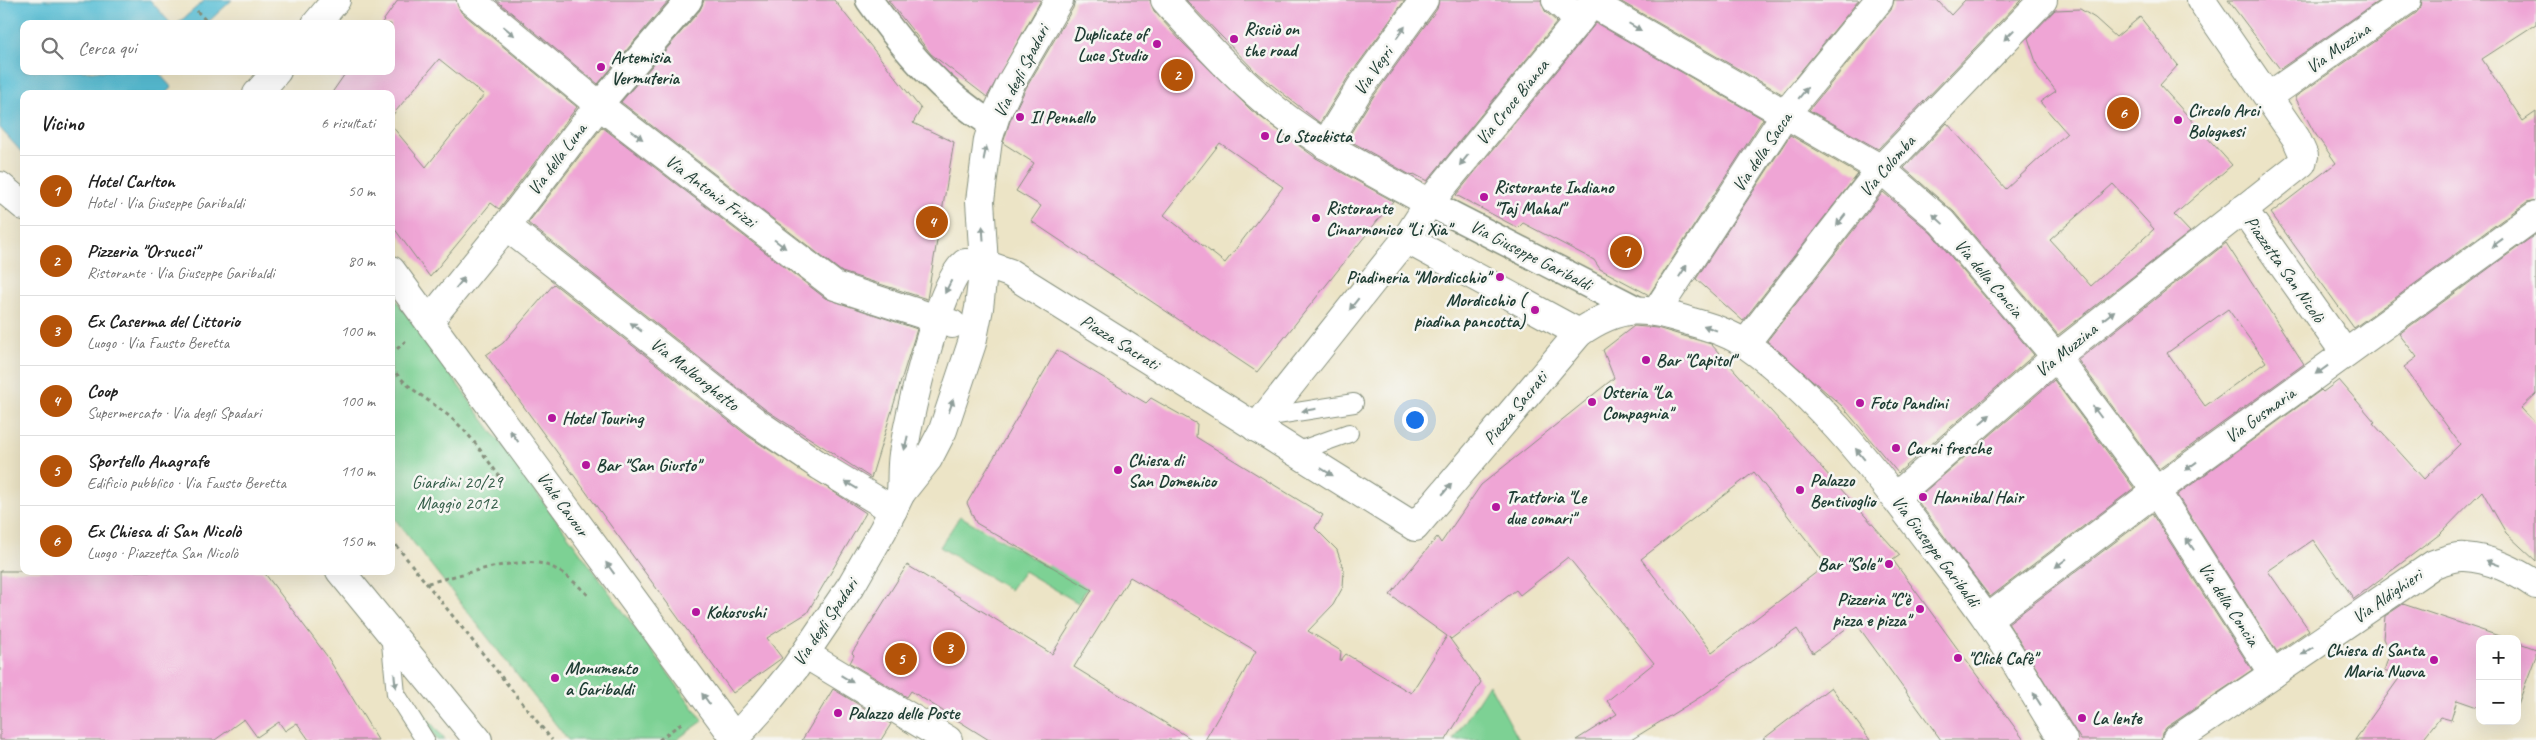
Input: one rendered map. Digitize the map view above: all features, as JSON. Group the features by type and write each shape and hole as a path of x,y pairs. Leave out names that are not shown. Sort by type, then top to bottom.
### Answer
{"street":[{"path":"319,20 336,0"},
{"name":"Via Antonio Frizzi","path":"471,0 599,105 835,286 936,319 975,335"},
{"name":"Via della Luna","path":"429,321 506,226 599,105 689,0"},
{"path":"869,0 890,29 927,73 958,102 993,125"},
{"name":"Via degli Spadari","path":"734,739 764,706 805,654 852,584 897,501 928,459 943,430 975,335 984,264 980,201 984,161 993,125 1012,81 1059,0"},
{"name":"Via Giuseppe Garibaldi","path":"1165,0 1226,66 1252,91 1325,145 1429,203 1647,311 1704,326 1745,344 1792,384 1844,435 1895,497 1987,619 2063,740"},
{"name":"Via Vegri","path":"1325,145 1360,88 1424,0"},
{"name":"Via della Concia","path":"1556,0 1588,8 1786,113 1881,169 1942,222 2056,357 2156,492 2273,674"},
{"name":"Via della Sacca","path":"1647,311 1786,113 1879,0"},
{"name":"Via Colomba","path":"1745,344 1881,169 2043,0"},
{"name":"Piazzetta San Nicolò","path":"2201,0 2269,96 2296,138 2304,156 2302,163 2295,171 2243,209 2345,353"},
{"name":"Via Muzzina","path":"2269,96 2407,0"},
{"name":"Via Croce Bianca","path":"1429,203 1588,8"},
{"path":"261,90 273,75"},
{"path":"0,186 20,203"},
{"path":"1260,422 1406,239 1429,203"},
{"name":"Via Muzzina","path":"1895,497 2056,357 2243,209"},
{"name":"Via Gusmaria","path":"1987,619 2156,492 2536,215"},
{"name":"Via Malborghetto","path":"506,226 757,423 820,466 897,501"},
{"path":"1406,239 1579,333 1602,317 1647,311"},
{"name":"Via degli Spadari","path":"897,501 903,455 936,319 948,286 961,266 971,262 984,264"},
{"name":"Piazza Sacrati","path":"984,264 1010,273 1260,422 1296,452 1415,527 1579,333"},
{"name":"Viale Cavour","path":"395,275 734,739"},
{"path":"975,335 988,309 1004,292 1035,288"},
{"name":"Via Aldighieri","path":"2176,740 2434,564 2463,556 2487,561 2536,584"},
{"path":"343,575 478,740"},
{"path":"805,654 948,740"}],"lane":[{"path":"1260,422 1354,403"},
{"path":"1296,452 1349,433"},
{"path":"390,632 396,694 424,740"}],"path":[{"path":"197,10 205,20"},
{"path":"395,372 405,383 451,417 463,429 506,483"},
{"path":"395,544 552,740"},
{"path":"428,583 520,563 544,564 574,582 594,599 583,583"},
{"path":"678,714 684,722"}],"green space":[{"name":"Giardini 20/29 Maggio 2012","path":"395,298 703,721 676,740 568,740 395,519"},
{"path":"960,516 1048,567 1058,552 1096,575 1078,603 1024,571 1010,590 940,547"},
{"path":"1489,684 1519,740 1453,740"},
{"path":"413,701 445,740 437,740"}],"water":[{"path":"0,0 150,0 168,20 20,20 20,75 161,75 172,88 170,90 20,90 20,150 0,128"},
{"path":"205,0 232,0 210,20 182,20"}],"building":[{"path":"398,0 456,0 461,12 577,107 499,209 491,203 430,277 395,229 395,130 426,167 484,95 439,59 395,112 395,90 334,90 344,75 395,75 395,20 384,20"},
{"path":"496,0 669,0 598,84"},
{"path":"704,0 834,0 921,109 913,123 954,142 927,299 842,272 621,102 700,10"},
{"path":"888,0 1041,0 987,97 931,54"},
{"path":"1075,0 1150,0 1154,11 1180,40 1251,110 1316,158 1393,201 1257,372 1031,221 1041,206 1016,191 1034,163 1003,143 1010,121 1026,88 1073,8","holes":["1220,143 1283,187 1225,263 1164,215"]},
{"path":"1186,0 1405,0 1347,79 1320,123 1257,73"},
{"path":"1439,0 1541,0 1545,11 1557,22 1427,181 1414,174 1412,176 1347,139 1373,97 1437,9"},
{"path":"1618,0 1859,0 1782,94"},
{"path":"1894,0 1937,0 1951,15 1965,0 2021,0 1878,149 1809,110 1891,10"},
{"path":"2228,0 2380,0 2280,69"},
{"path":"2422,0 2536,0 2536,24 2482,59 2523,121 2536,112 2536,200 2527,202 2354,328 2271,213 2336,163 2314,132 2295,97 2416,13 2421,7"},
{"path":"2080,9 2095,18 2116,37 2140,17 2178,65 2160,85 2232,165 2174,215 2190,232 2058,335 1954,212 1904,168 1947,123 2006,189 2067,133 2040,102 2056,91 2038,68 2028,38 2055,10","holes":["2113,184 2154,229 2091,286 2050,240"]},
{"path":"1596,23 1763,119 1649,295 1600,269 1594,260 1523,223 1518,228 1456,195"},
{"path":"602,127 825,298 917,329 871,478 766,410 528,223"},
{"path":"1790,135 1858,174 1743,321 1696,279"},
{"path":"1883,192 1931,233 2034,355 1898,473 1842,406 1767,341"},
{"path":"2536,234 2536,394 2521,408 2536,424 2536,561 2506,533 2482,491 2440,534 2354,599 2313,540 2268,571 2309,630 2277,652 2177,495 2321,390 2323,392 2339,380 2375,422 2373,423 2424,479 2460,444 2404,367 2417,357 2399,334"},
{"path":"2226,243 2304,364 2159,469 2078,360","holes":["2228,309 2266,362 2205,406 2167,353"]},
{"path":"554,284 748,436 866,513 807,613 767,638 782,658 733,693 486,355 503,343"},
{"path":"1634,326 1657,328 1711,344 1900,555 1893,560 2024,740 1941,740 1855,622 1813,653 1797,629 1705,694 1631,740 1576,740 1617,714 1607,701 1654,663 1568,557 1520,595 1516,590 1451,639 1448,636 1481,682 1446,740 1205,740 1256,651 1130,577 1074,667 1193,740 989,740 911,691 907,697 850,663 854,655 852,653 907,565 1052,654 1092,590 976,523 967,503 1057,350 1146,403 1151,398 1197,424 1196,437 1323,515 1315,528 1337,550 1344,571 1343,587 1333,605 1308,631 1341,651 1340,661 1346,654 1411,693 1447,636 1390,595 1437,537 1441,543 1481,485 1614,378 1603,350","holes":["1754,472 1826,565 1712,652 1641,559"]},
{"path":"2054,380 2134,488 1990,597 1916,499"},
{"path":"2152,514 2252,670 2167,727 2162,733 2161,740 2081,740 2008,623"},
{"path":"0,571 20,571 20,575 266,575 327,656 378,740 309,740 297,723 285,731 279,722 257,737 244,719 215,740 0,740"},
{"name":"Chiesa di Santa Maria Nuova","path":"2403,604 2496,635 2476,635 2476,707 2457,700 2451,720 2440,717 2422,740 2355,740 2400,677 2384,671 2390,652 2383,639 2385,616"},
{"path":"2521,643 2536,649 2536,656 2521,696"},
{"path":"1831,687 1870,740 1762,740"},
{"name":"Palazzo delle Poste","path":"833,689 891,724 881,740 802,740"}],"place":[{"name":"Risciò on the road","path":"1234,39"},
{"name":"Duplicate of Luce Studio","path":"1157,44"},
{"name":"Artemisia Vermuteria","path":"601,67"},
{"name":"Pizzeria \"Orsucci\"","path":"1177,75"},
{"name":"Ex Chiesa di San Nicolò","path":"2123,113"},
{"name":"Il Pennello","path":"1020,117"},
{"name":"Circolo Arci Bolognesi","path":"2178,120"},
{"name":"Lo Stockista","path":"1265,136"},
{"name":"Ristorante Indiano \"Taj Mahal\"","path":"1484,197"},
{"name":"Ristorante Cinarmonico \"Li Xia\"","path":"1316,218"},
{"name":"Coop","path":"932,222"},
{"name":"Hotel Carlton","path":"1626,252"},
{"name":"Piadineria \"Mordicchio\"","path":"1500,277"},
{"name":"Mordicchio ( piadina pancotta)","path":"1535,310"},
{"name":"Bar \"Capitol\"","path":"1646,360"},
{"name":"Osteria \"La Compagnia\"","path":"1592,402"},
{"name":"Foto Pandini","path":"1860,403"},
{"name":"Hotel Touring","path":"552,418"},
{"name":"Carni fresche","path":"1896,448"},
{"name":"Bar \"San Giusto\"","path":"586,465"},
{"name":"Chiesa di San Domenico","path":"1118,470"},
{"name":"Palazzo Bentivoglio","path":"1800,490"},
{"name":"Hannibal Hair","path":"1923,497"},
{"name":"Trattoria \"Le due comari\"","path":"1496,507"},
{"name":"Bar \"Sole\"","path":"1889,564"},
{"name":"Pizzeria \"C'è pizza e pizza\"","path":"1920,609"},
{"name":"Kokosushi","path":"696,612"},
{"name":"Ex Caserma del Littorio","path":"949,648"},
{"name":"\"Click Cafè\"","path":"1958,658"},
{"name":"Sportello Anagrafe","path":"901,659"},
{"name":"Chiesa di Santa Maria Nuova","path":"2434,660"},
{"name":"Monumento a Garibaldi","path":"555,678"},
{"name":"Palazzo delle Poste","path":"838,713"},
{"name":"La lente","path":"2082,718"}]}
